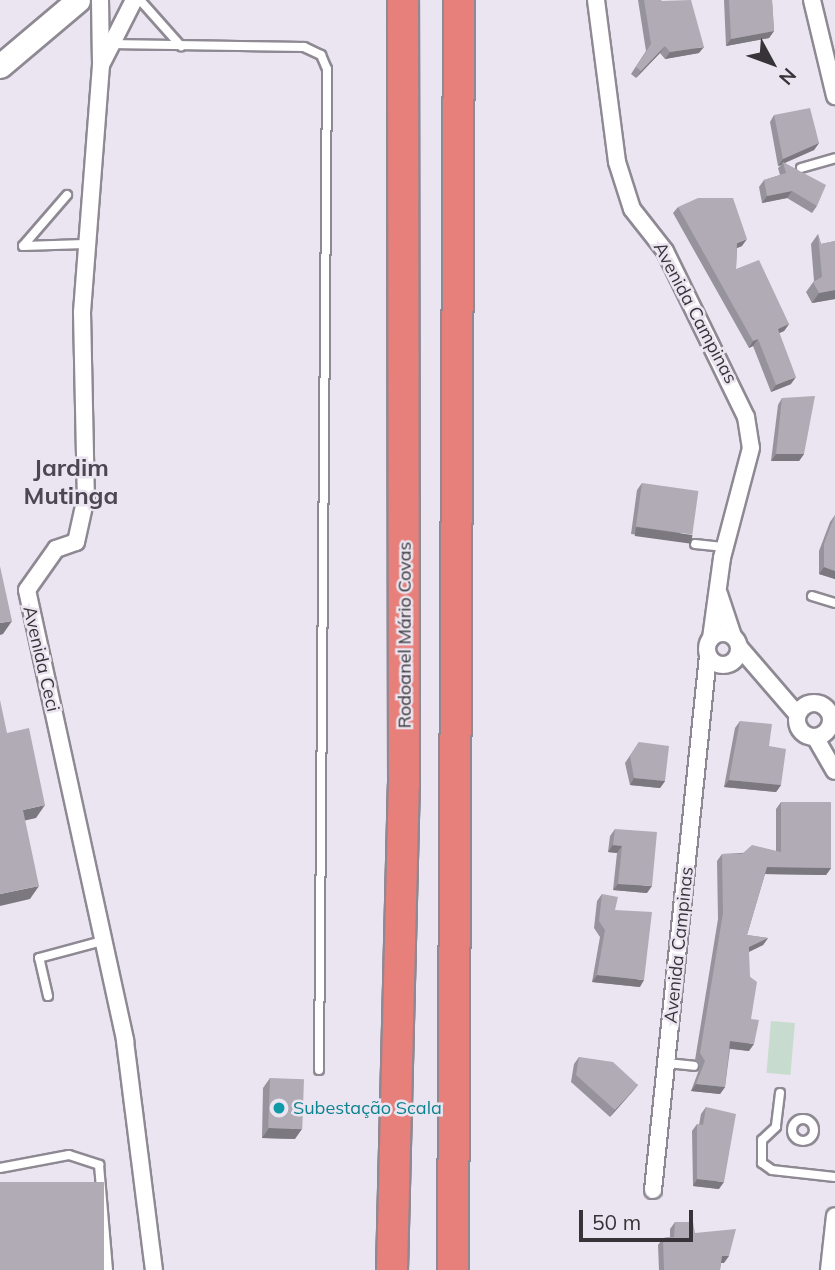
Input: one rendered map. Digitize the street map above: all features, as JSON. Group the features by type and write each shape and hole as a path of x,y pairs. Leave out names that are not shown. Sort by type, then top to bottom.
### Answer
{"highway":[{"name":"Rodoanel Mário Covas","path":"392,1270 405,758 403,0"},
{"path":"453,1270 459,0"}],"main road":[{"path":"0,66 67,1"}],"street":[{"name":"Avenida Ceci","path":"100,0 105,44 85,244 86,498 76,542 56,548 27,590 125,1041 154,1270"},
{"name":"Avenida Ceci","path":"105,44 137,0"},
{"name":"Avenida Campinas","path":"596,0 617,162 632,209 665,251 746,417 751,448 725,547 711,638 727,653"},
{"path":"813,0 835,96"},
{"name":"Avenida Campinas","path":"653,1190 704,700 727,653 717,588"},
{"path":"727,653 769,683 797,714 800,730 815,737 835,771"},
{"path":"824,706 835,692"},
{"path":"797,714 808,703 824,706"},
{"path":"815,737 829,728 824,706"},
{"path":"829,1270 835,1216"}],"lane":[{"path":"137,0 181,46"},
{"path":"105,44 304,47 321,55 327,69 318,1070"},
{"path":"802,168 835,158"},
{"path":"67,195 22,243 30,251 85,244"},
{"path":"695,544 725,547"},
{"path":"812,596 835,603"},
{"path":"48,996 39,958 102,941"},
{"path":"667,1063 694,1066"},
{"path":"780,1093 776,1127 762,1140 765,1167 835,1177"},
{"path":"776,1127 792,1128"},
{"path":"0,1168 69,1155 99,1165 108,1270"}],"green space":[{"path":"771,1021 795,1023 790,1075 766,1073"}],"building":[{"path":"644,0 691,0 704,47 670,52 665,46 641,71 636,67 651,44"},
{"path":"729,0 772,0 774,31 731,39"},
{"path":"810,108 819,143 783,159 774,115"},
{"path":"783,162 826,185 817,206 792,191 767,196 764,180 786,173"},
{"path":"698,198 733,198 747,239 737,243 736,269 759,260 789,324 778,329 796,377 776,385 758,339 753,341 678,207"},
{"path":"818,234 821,244 835,241 835,290 819,293 813,282 822,277"},
{"path":"815,396 804,454 776,454 782,398"},
{"path":"642,483 698,491 692,535 636,527"},
{"path":"835,515 835,571 824,567 824,544"},
{"path":"0,566 12,621 0,623"},
{"path":"0,700 7,733 29,728 45,805 23,810 39,886 0,894"},
{"path":"740,721 772,724 769,746 786,749 781,785 729,780"},
{"path":"639,742 669,746 665,781 634,778 630,756"},
{"path":"781,802 831,802 831,868 767,867 747,935 768,938 749,947 749,976 757,982 751,1019 759,1020 754,1044 730,1041 725,1087 696,1084 705,1061 700,1053 723,913 722,854 742,854 752,845 781,852"},
{"path":"615,829 657,832 652,886 618,884 622,846 613,845"},
{"path":"602,894 618,897 615,910 652,912 644,980 597,975 605,930 599,921"},
{"path":"579,1057 613,1062 638,1085 615,1110 576,1075"},
{"name":"Subestação Scala","path":"270,1078 304,1079 302,1129 268,1128"},
{"path":"706,1107 736,1114 724,1182 697,1179 697,1124 703,1125"},
{"path":"0,1182 104,1182 104,1270 0,1270"},
{"path":"675,1222 693,1222 695,1233 736,1229 729,1256 722,1256 720,1270 664,1270 663,1238 674,1237"}],"place":[{"name":"Subestação Scala","path":"279,1108"}],"district":[{"name":"Jardim Mutinga","path":"71,482"}]}
